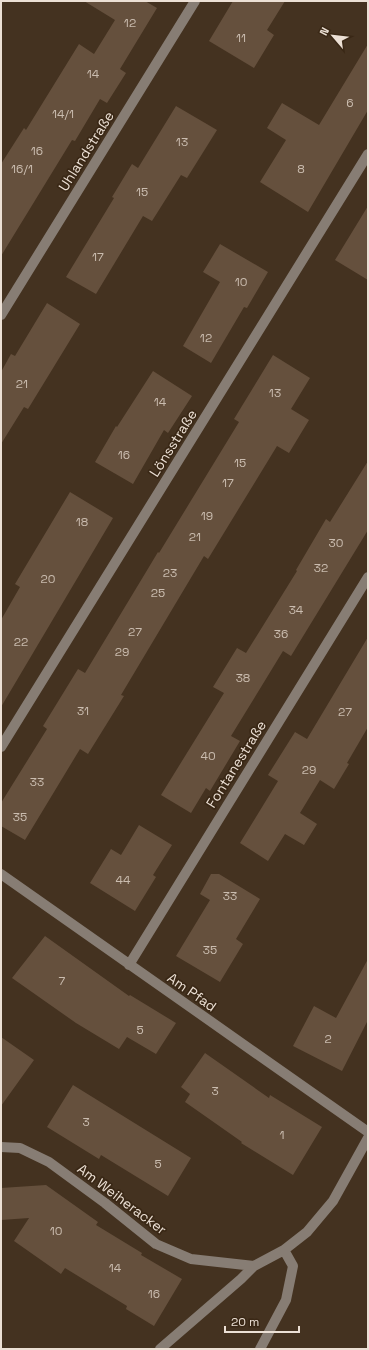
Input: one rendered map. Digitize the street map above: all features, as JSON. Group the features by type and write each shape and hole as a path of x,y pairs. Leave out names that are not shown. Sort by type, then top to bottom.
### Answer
{"street":[{"name":"Uhlandstraße","path":"1,315 195,1"},
{"name":"Lönsstraße","path":"1,747 368,154"},
{"name":"Fontanestraße","path":"129,965 368,577"},
{"name":"Am Pfad","path":"1,874 368,1132"},
{"path":"160,1349 254,1266 284,1250 307,1232 333,1201 368,1138"},
{"name":"Am Weiheracker","path":"1,1147 20,1148 49,1162 156,1244 191,1259 254,1266"},
{"path":"260,1349 286,1300 293,1266 284,1250"}],"building":[{"path":"84,1 145,1 157,8 120,69 126,73 107,103 100,99 75,141 72,140 1,256 1,164 24,128 26,130 79,44 94,54 115,20"},
{"path":"233,1 285,1 267,30 274,35 254,68 209,41"},
{"path":"368,44 368,110 308,212 260,182 286,140 267,128 282,103 319,125"},
{"path":"176,106 217,130 187,178 181,175 152,221 143,216 96,294 66,277 114,198 112,197 132,164 138,168"},
{"path":"368,206 368,280 335,260"},
{"path":"220,244 268,272 247,308 244,307 211,363 183,346 220,282 203,272"},
{"path":"47,303 80,324 28,409 24,407 1,444 1,372 11,354 15,356"},
{"path":"273,355 310,378 291,409 309,420 289,453 277,446 208,559 204,556 121,695 124,696 88,754 80,749 25,840 1,826 1,803 47,729 43,726 78,669 85,673 239,422 234,419"},
{"path":"153,371 192,396 168,433 164,430 133,484 95,462 116,426 117,427"},
{"path":"368,461 368,530 291,656 283,651 231,736 240,741 210,791 206,788 191,813 161,795 224,693 213,687 237,648 246,653 297,571 296,570 326,519 330,522"},
{"path":"70,492 113,518 1,707 1,620 20,587 15,584"},
{"path":"368,637 368,727 334,789 320,780 300,813 317,824 304,845 285,834 268,861 240,843 278,781 268,775 295,732 307,739"},
{"path":"139,825 172,845 153,875 156,877 135,911 90,883 111,849 121,855"},
{"path":"211,874 219,874 260,899 236,939 243,944 220,982 176,956 210,900 200,894"},
{"path":"45,936 129,996 130,995 176,1023 156,1054 127,1037 119,1049 76,1023 12,978"},
{"path":"368,959 368,1020 342,1071 293,1046 314,1006 336,1018"},
{"path":"1,1037 34,1060 1,1106"},
{"path":"205,1053 269,1098 270,1095 322,1127 293,1175 241,1143 242,1142 185,1102 190,1094 181,1087"},
{"path":"73,1085 191,1158 168,1196 101,1155 99,1159 47,1127"},
{"path":"46,1185 98,1222 96,1225 142,1253 141,1255 182,1279 154,1326 126,1309 127,1306 65,1268 61,1274 14,1241 29,1218 1,1220 1,1188"}]}
